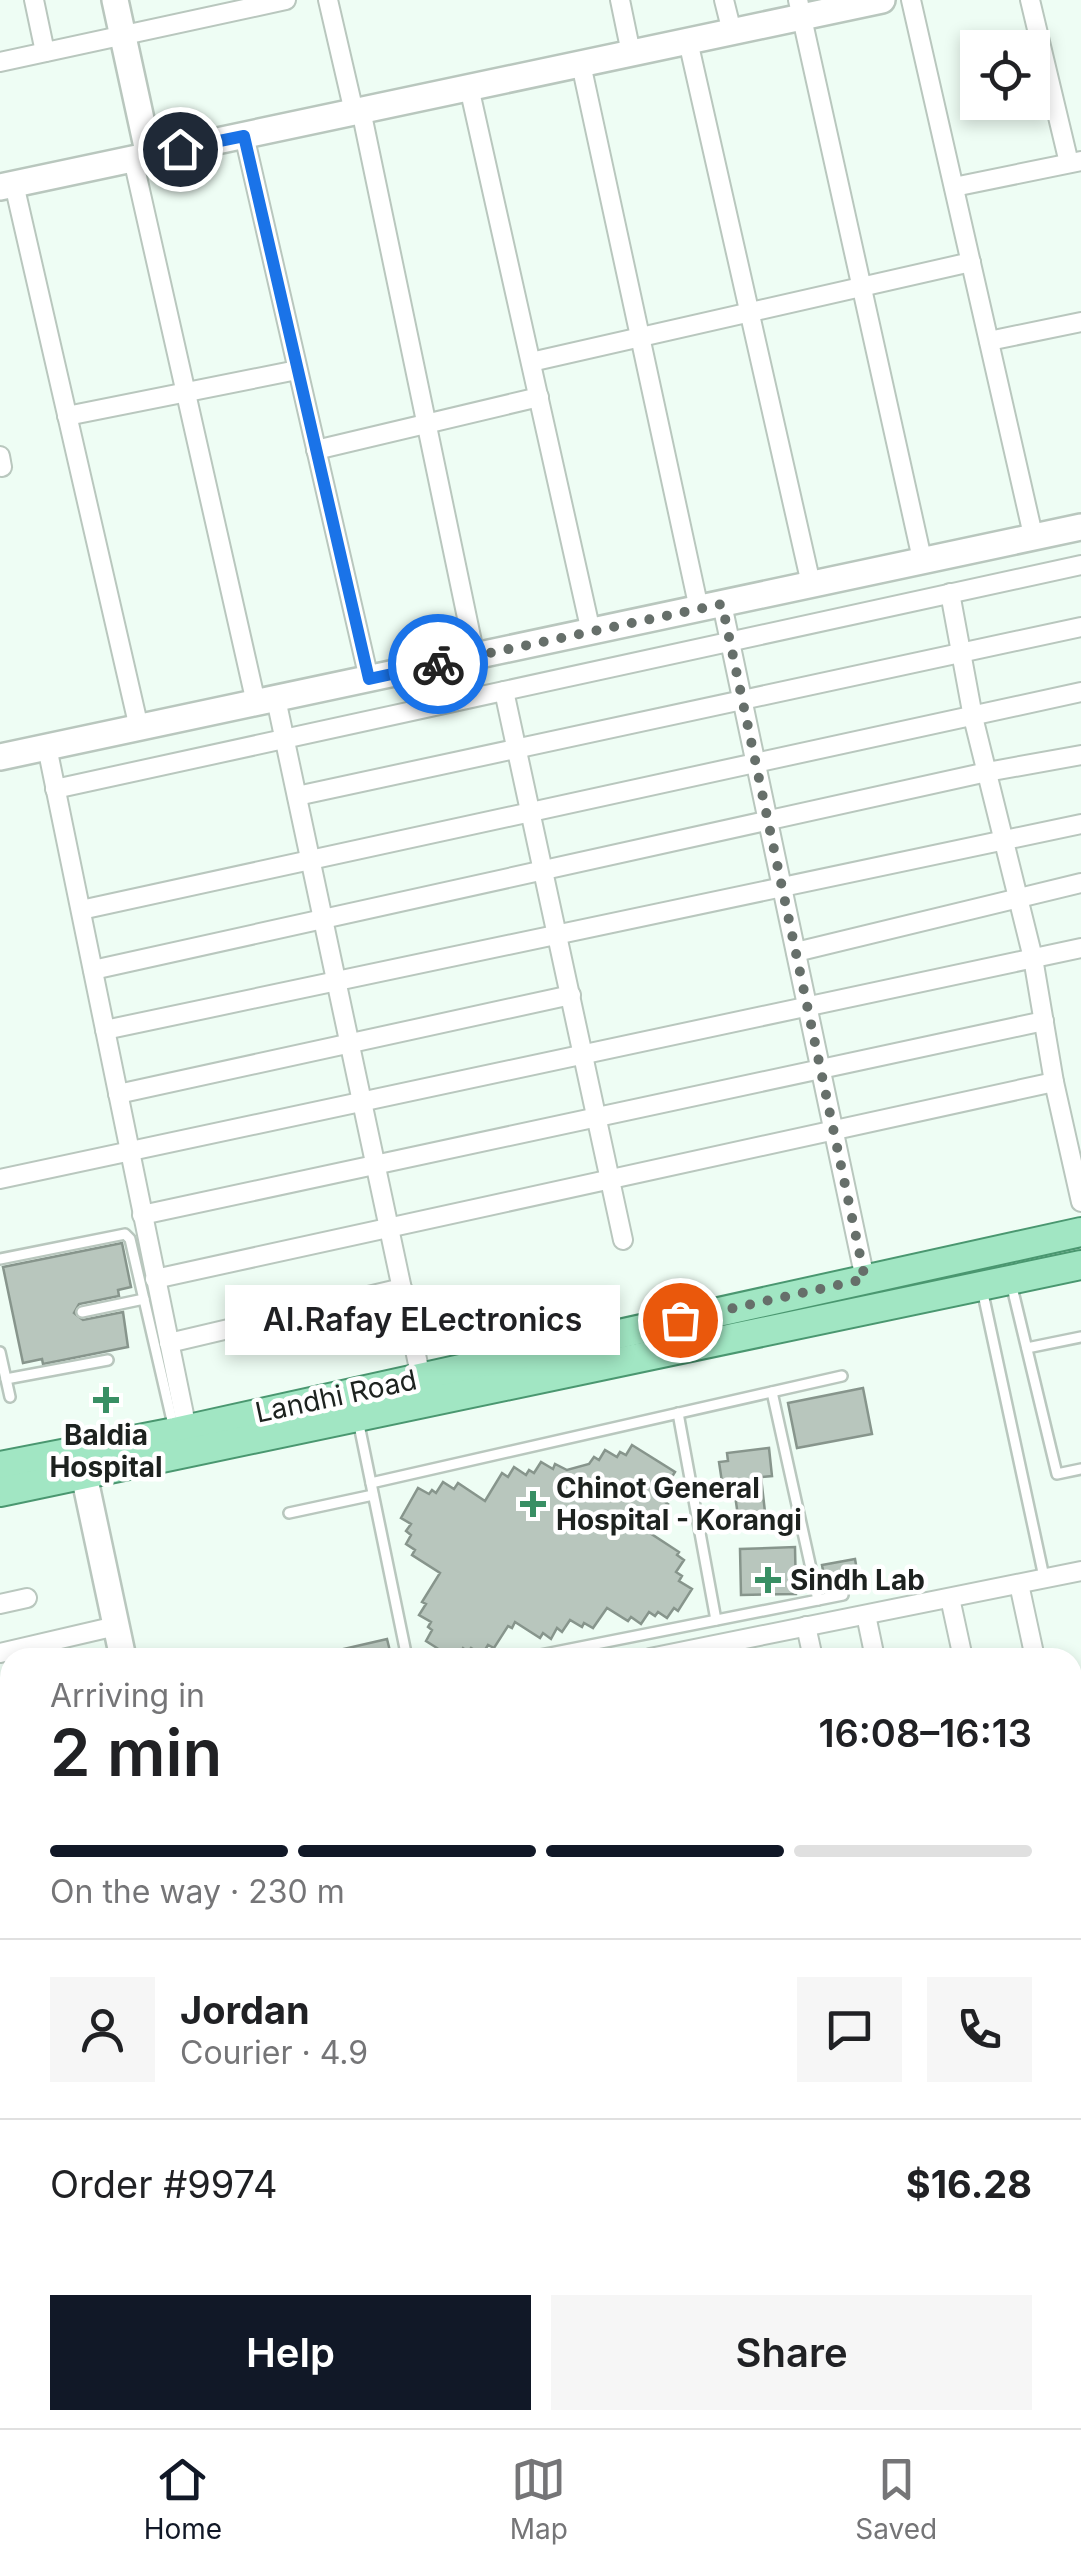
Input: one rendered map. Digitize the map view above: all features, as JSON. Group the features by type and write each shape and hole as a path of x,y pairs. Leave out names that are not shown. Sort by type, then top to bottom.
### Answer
{"main road":[{"name":"Landhi Road","path":"0,1492 84,1475 354,1405 421,1378 1081,1232"},
{"name":"Landhi Road","path":"0,1466 181,1430 354,1405 1081,1265"}],"street":[{"path":"34,0 45,52"},
{"path":"115,0 186,392 266,701 284,739 421,1378"},
{"path":"0,62 124,36 212,8 286,0"},
{"path":"328,0 357,111 475,656"},
{"path":"620,0 631,53"},
{"path":"724,0 732,32"},
{"path":"138,728 67,416 7,186 732,32 800,8 880,0"},
{"path":"911,0 1033,535"},
{"path":"954,188 1075,162 1030,0"},
{"path":"800,8 922,560"},
{"path":"688,41 811,584"},
{"path":"580,64 640,337 711,606 730,642 865,1279"},
{"path":"470,88 591,632"},
{"path":"244,136 369,679"},
{"path":"531,362 971,262"},
{"path":"989,341 1081,322"},
{"path":"67,416 298,370"},
{"path":"316,450 539,397"},
{"path":"0,758 1081,526"},
{"path":"55,788 1081,565"},
{"path":"950,594 973,717 1033,958 1054,1082 1081,1202"},
{"path":"297,796 1081,627"},
{"path":"504,691 624,1240"},
{"path":"80,910 1081,692"},
{"path":"47,748 169,1343 171,1387 181,1430"},
{"path":"93,970 987,772 1081,755"},
{"path":"105,1030 1081,824"},
{"path":"796,952 1081,883"},
{"path":"0,1179 1081,948"},
{"path":"118,1094 571,995"},
{"path":"142,1215 1044,1021"},
{"path":"156,1280 1054,1082"},
{"path":"169,1343 402,1288"},
{"path":"84,1475 121,1648"},
{"path":"734,1648 806,1626 1081,1571"},
{"path":"1019,1584 1032,1648"},
{"path":"0,1604 27,1598"},
{"path":"950,1598 960,1648"},
{"path":"866,1614 873,1648"},
{"path":"21,1648 116,1626"},
{"path":"806,1626 812,1648"}],"lane":[{"path":"0,1259 125,1234 130,1239 171,1387"},
{"path":"1010,1280 1058,1474 1081,1469"},
{"path":"982,1287 1044,1578"},
{"path":"82,1312 144,1299"},
{"path":"1027,1348 1081,1337"},
{"path":"0,1352 10,1396"},
{"path":"6,1379 108,1360"},
{"path":"371,1483 842,1376"},
{"path":"772,1392 818,1600"},
{"path":"354,1405 405,1648"},
{"path":"678,1414 716,1620"},
{"path":"288,1513 373,1495"},
{"path":"575,1648 843,1595"}],"building":[{"path":"122,1243 131,1287 118,1290 119,1296 79,1304 74,1313 83,1320 123,1312 128,1347 43,1364 42,1359 23,1363 3,1267"},
{"path":"863,1388 872,1434 797,1448 788,1403"},
{"path":"632,1445 675,1472 659,1498 668,1504 650,1533 679,1552 677,1555 684,1560 676,1572 682,1576 679,1581 692,1589 678,1611 674,1608 667,1618 649,1612 641,1624 607,1608 593,1628 570,1620 562,1632 557,1628 551,1639 543,1633 540,1638 515,1622 494,1648 437,1648 426,1641 432,1630 428,1627 431,1622 419,1615 426,1604 422,1602 440,1573 412,1555 415,1550 406,1544 411,1535 406,1531 411,1524 401,1518 418,1488 429,1494 432,1490 436,1493 443,1482 454,1489 458,1483 485,1501 502,1473 508,1477 514,1467 526,1475 529,1470 534,1473 541,1462 553,1469 555,1464 567,1470 589,1464 594,1457 599,1460 605,1450 617,1457 620,1452 626,1455"},
{"path":"769,1448 772,1476 761,1477 765,1512 738,1516 733,1481 722,1482 719,1462 728,1461 727,1453"},
{"path":"795,1547 796,1594 741,1595 740,1549"},
{"path":"855,1559 859,1582 826,1587 822,1565"},
{"path":"387,1639 389,1648 348,1648"}],"way so far":[{"path":"438,664 722,604 865,1279 680,1320"}],"place":[{"name":"Al.Rafay ELectronics","path":"680,1320"},
{"name":"Baldia Hospital","path":"106,1400"},
{"name":"Chinot General Hospital - Korangi","path":"533,1504"},
{"name":"Sindh Lab","path":"768,1580"}],"route":[{"path":"180,149 244,136 369,679 438,664"}]}
